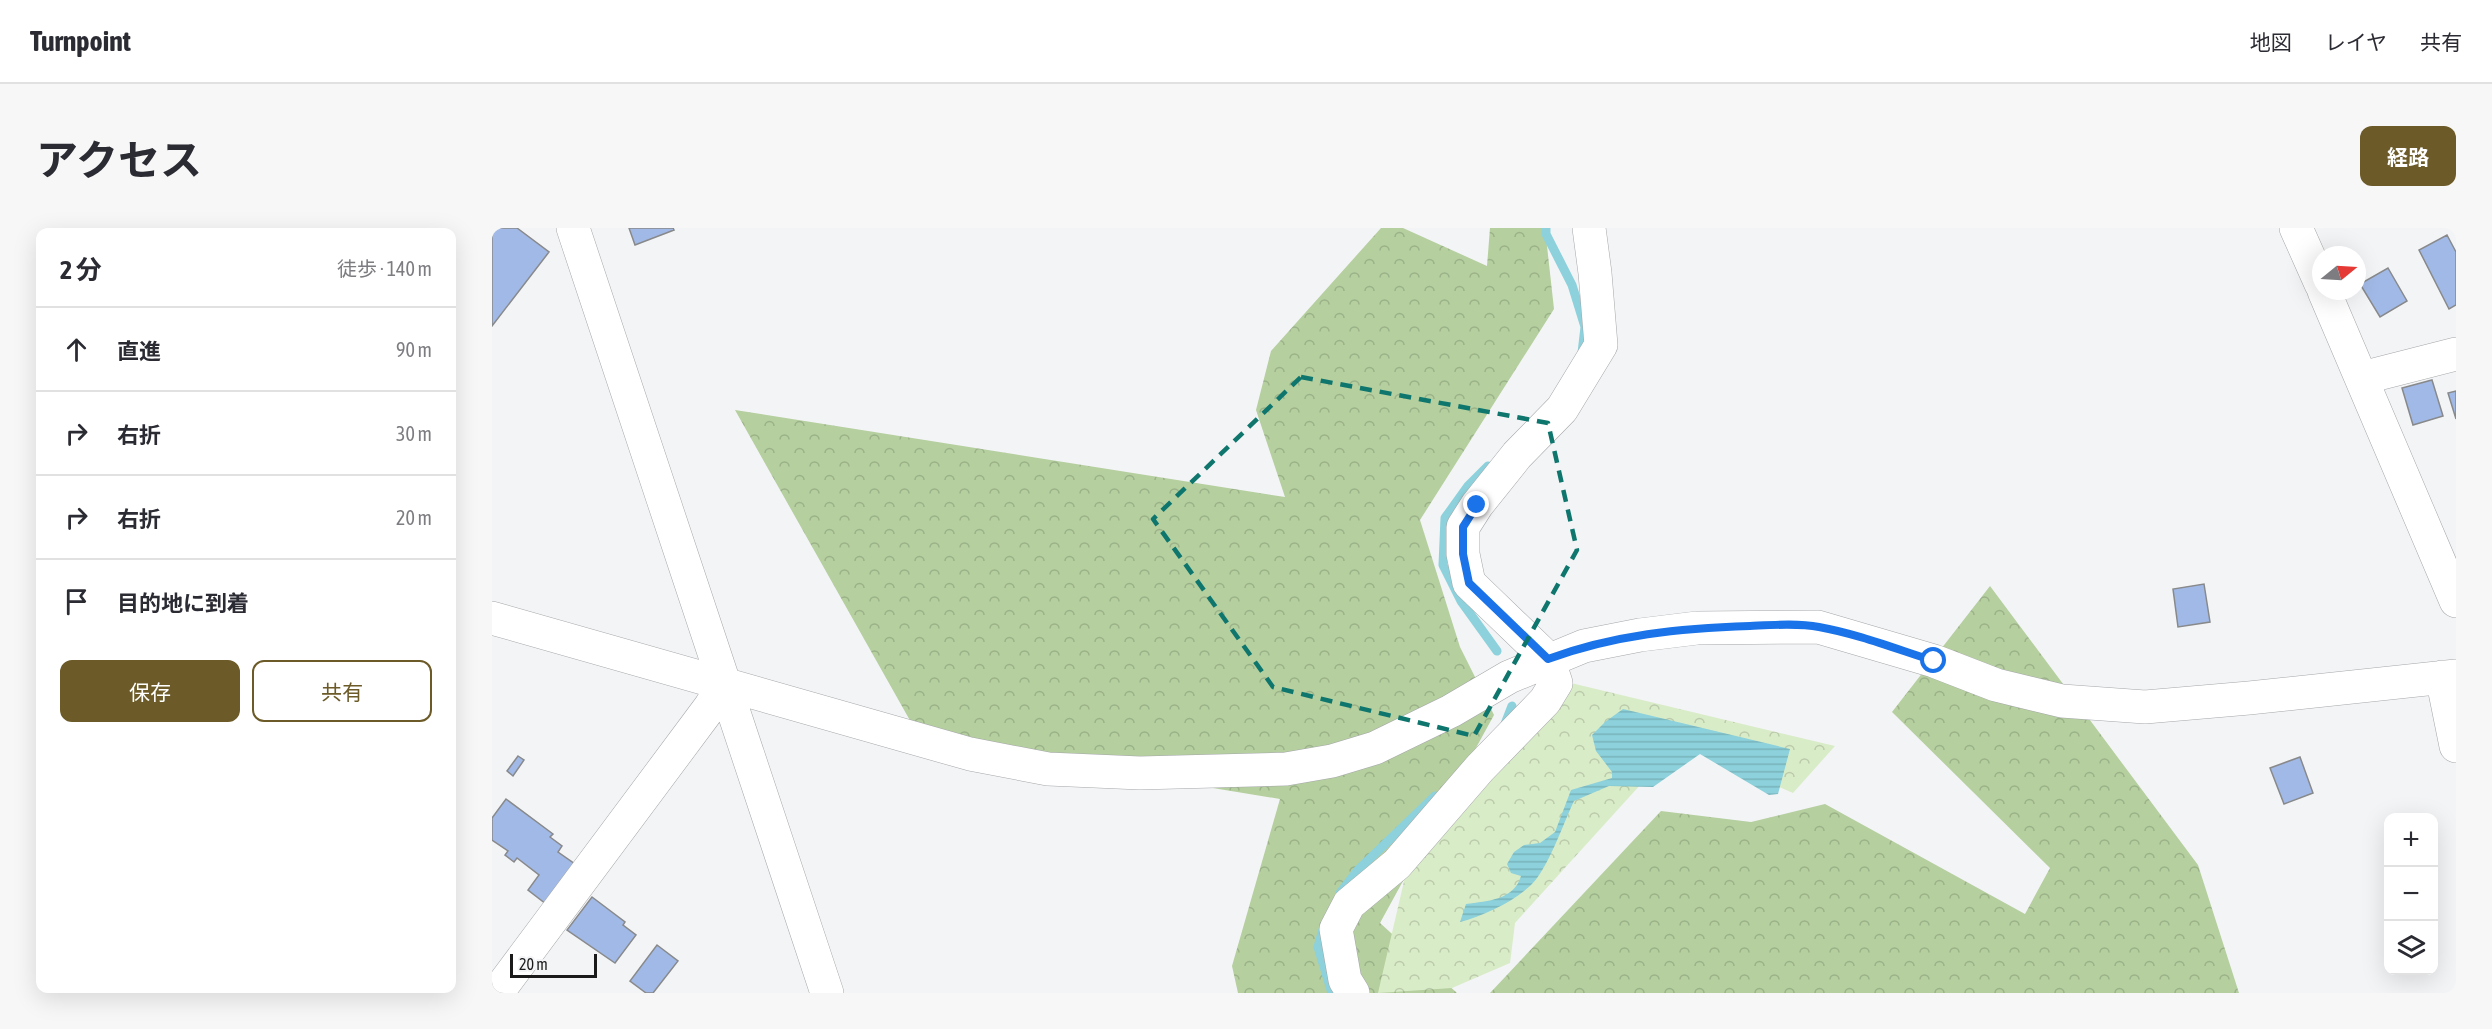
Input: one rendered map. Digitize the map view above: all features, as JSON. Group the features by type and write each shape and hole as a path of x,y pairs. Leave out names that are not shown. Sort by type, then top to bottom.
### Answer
{"street":[{"path":"573,228 827,993"},
{"path":"1353,993 1345,980 1336,929 1349,904 1397,864 1480,768 1545,701 1556,683 1548,659 1469,583 1463,554 1463,527 1477,505 1517,455 1562,410 1601,345 1589,228"},
{"path":"2296,228 2312,264"},
{"path":"2328,300 2362,378 2441,529 2456,601"},
{"path":"2362,378 2456,354"},
{"path":"492,618 970,754 1048,769 1140,773 1286,769 1332,761 1375,748 1451,711 1509,677 1584,646 1641,635 1697,628 1778,626 1818,627 1934,661 1996,685 2062,701 2145,707 2449,677 2456,747"},
{"path":"497,993 724,684"}],"highlighted area":[{"path":"1301,377 1548,423 1577,550 1474,736 1273,687 1153,519"}],"green space":[{"path":"1381,228 1403,228 1487,266 1490,228 1545,228 1554,309 1420,520 1460,647 1494,715 1380,923 1457,993 1238,993 1232,966 1280,799 921,740 735,410 1285,497 1256,410 1271,351"},
{"path":"1990,586 2198,865 2239,993 1490,993 1661,811 1751,822 1825,804 2025,914 2050,868 1892,712"},
{"path":"1571,683 1835,746 1793,793 1704,754 1671,751 1515,923 1510,963 1452,988 1378,993 1405,877"}],"water":[{"path":"1623,709 1790,749 1778,794 1769,795 1700,754 1653,787 1609,786 1574,801 1549,857 1531,885 1497,908 1460,922 1466,904 1499,898 1513,890 1521,876 1511,873 1507,864 1514,852 1524,845 1540,843 1555,832 1571,790 1612,778 1612,772 1596,751 1592,735"}],"building":[{"path":"492,228 517,228 549,252 492,326"},
{"path":"629,228 673,228 674,230 635,245"},
{"path":"2447,235 2456,252 2456,305 2449,309 2419,250"},
{"path":"2388,268 2407,301 2380,317 2366,294 2366,281"},
{"path":"2432,380 2443,416 2413,425 2402,388"},
{"path":"2456,391 2456,419 2448,393"},
{"path":"2204,584 2210,622 2178,627 2173,589"},
{"path":"518,756 524,760 513,776 507,771"},
{"path":"2300,757 2313,793 2284,804 2270,768"},
{"path":"506,799 553,834 550,837 562,846 558,852 575,864 546,904 528,890 539,875 517,858 514,862 505,855 508,851 492,840 492,818"},
{"path":"592,897 625,922 623,925 636,935 615,963 567,930"},
{"path":"657,945 678,961 653,993 646,993 630,981"}],"waterway":[{"path":"1546,228 1546,234 1572,285 1585,327 1582,353"},
{"path":"1488,466 1468,486 1445,518 1443,565 1461,601 1497,651"},
{"path":"1505,724 1512,706"},
{"path":"1340,893 1358,870 1435,796"},
{"path":"1324,926 1318,947 1332,993"}],"route":[{"path":"1477,505 1463,527 1463,554 1469,583 1548,659 1584,646 1641,635 1697,628 1767,626 1818,627 1934,661"}]}
